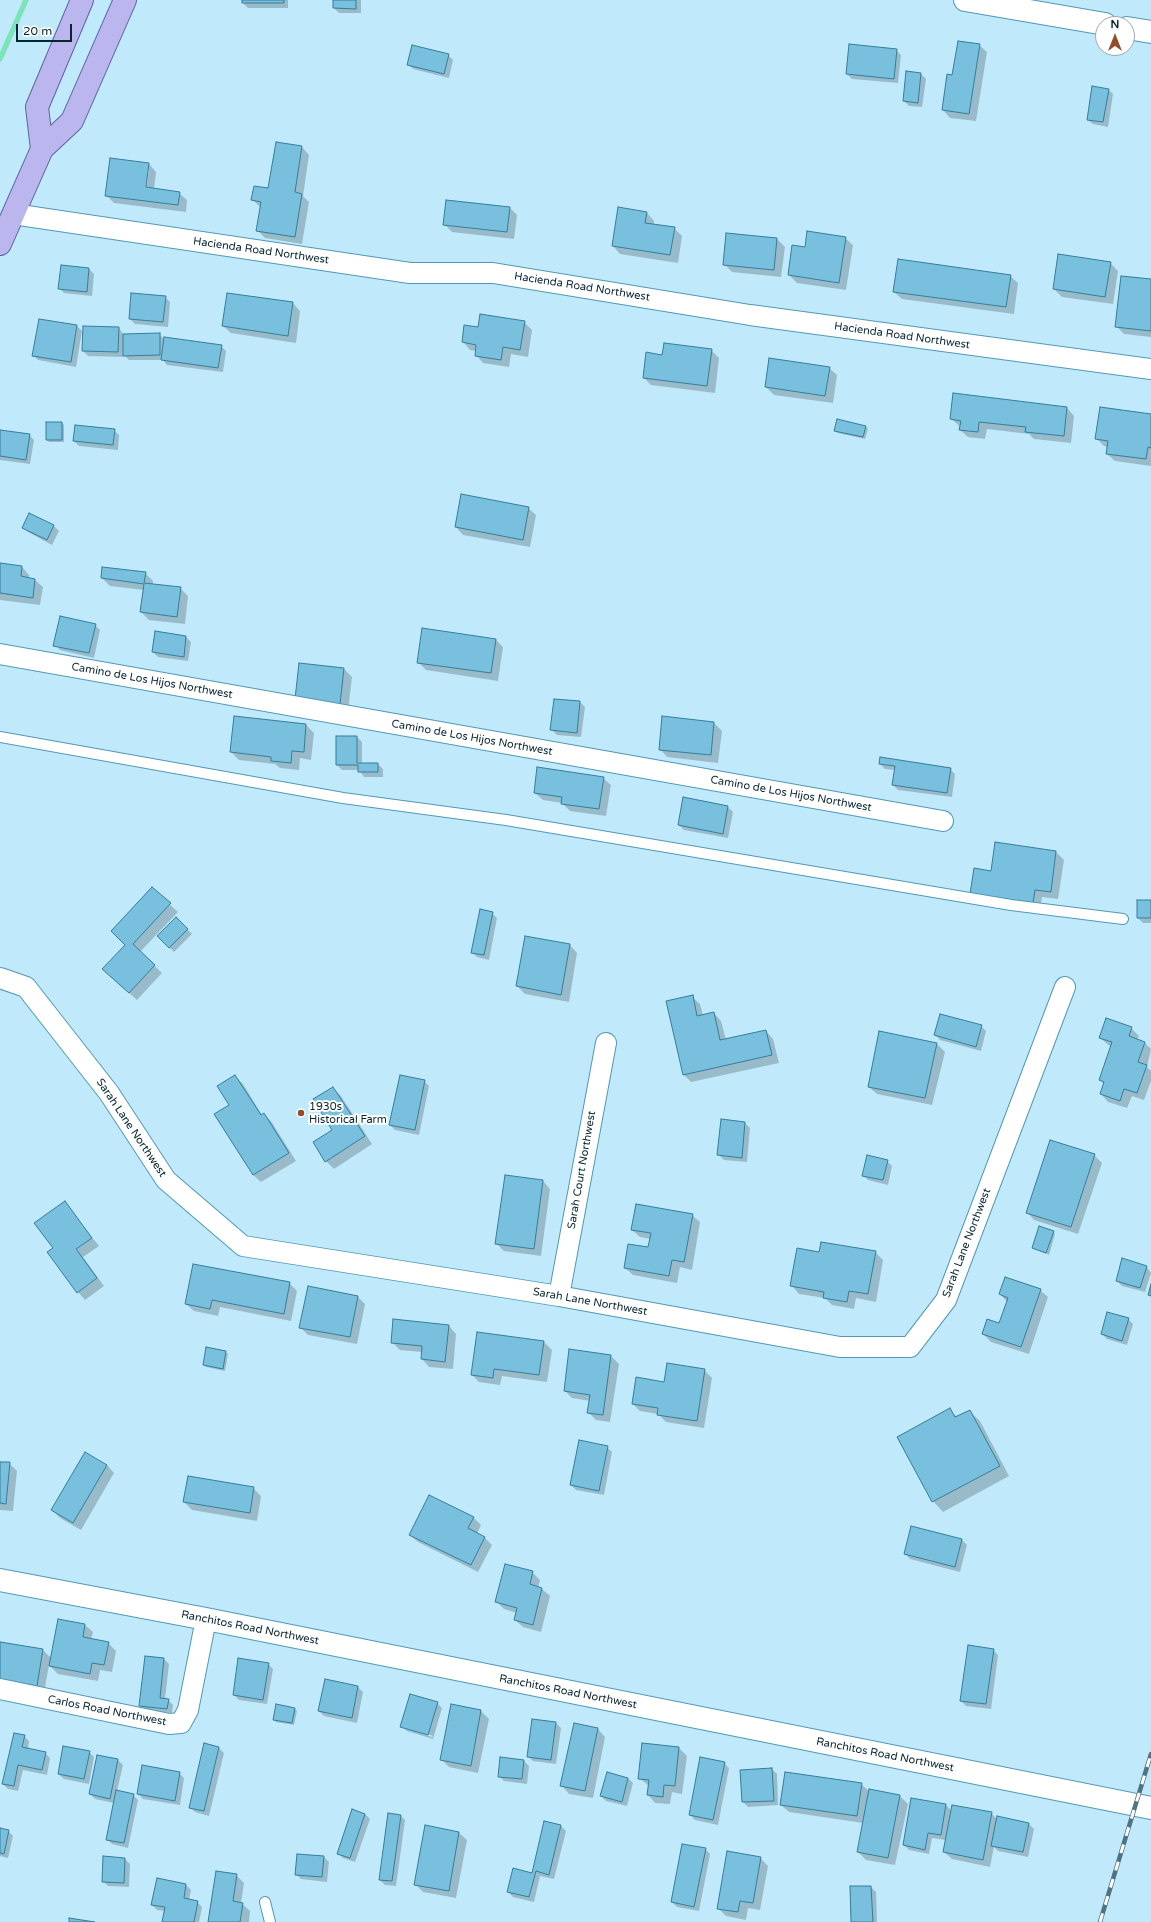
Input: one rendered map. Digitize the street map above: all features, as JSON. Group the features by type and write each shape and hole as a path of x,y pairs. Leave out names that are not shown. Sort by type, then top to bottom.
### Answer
{"main road":[{"path":"42,149 37,107 82,0"},
{"path":"0,244 42,149 72,121 125,0"}],"street":[{"path":"965,0 1095,22"},
{"path":"1135,29 1151,32"},
{"name":"Hacienda Road Northwest","path":"13,214 410,273 493,273 750,315 1151,370"},
{"name":"Camino de Los Hijos Northwest","path":"0,654 943,821"},
{"name":"Sarah Lane Northwest","path":"0,978 26,987 110,1094 166,1180 243,1246 559,1296 840,1347 910,1347 946,1300 1065,987"},
{"name":"Sarah Court Northwest","path":"559,1296 606,1043"},
{"name":"Ranchitos Road Northwest","path":"0,1580 206,1619 1143,1807"},
{"name":"Carlos Road Northwest","path":"0,1689 169,1724 181,1722 188,1710 206,1619"}],"lane":[{"path":"0,737 343,798 506,820 1011,905 1123,919"},
{"path":"265,1902 270,1922"}],"building":[{"path":"242,0 284,0 284,3 242,3"},
{"path":"333,0 356,0 356,9 333,8"},
{"path":"958,41 980,44 969,114 942,110 947,74 952,75"},
{"path":"849,44 897,49 894,79 846,74"},
{"path":"412,45 449,54 444,74 407,65"},
{"path":"906,71 921,73 918,103 903,101"},
{"path":"1092,86 1109,89 1103,122 1087,120"},
{"path":"276,142 302,146 295,192 302,194 295,237 256,231 261,202 251,200 254,186 268,188"},
{"path":"110,158 149,163 146,187 180,192 178,205 105,196"},
{"path":"446,200 510,207 507,232 443,225"},
{"path":"618,207 647,212 645,223 675,227 670,255 612,246"},
{"path":"807,231 846,237 839,283 788,275 792,245 805,247"},
{"path":"726,233 777,238 774,270 723,265"},
{"path":"1058,254 1111,262 1105,297 1053,289"},
{"path":"898,259 1011,275 1006,307 893,292"},
{"path":"61,265 89,268 87,292 58,289"},
{"path":"1121,276 1151,279 1151,331 1115,327"},
{"path":"131,293 166,296 163,322 129,319"},
{"path":"227,293 293,302 288,336 222,326"},
{"path":"480,314 525,321 520,350 503,347 501,360 475,356 476,345 462,342 464,325 478,327"},
{"path":"39,319 77,325 71,362 32,356"},
{"path":"83,326 119,327 118,352 82,351"},
{"path":"160,333 160,355 123,356 123,334"},
{"path":"164,337 222,345 218,368 161,360"},
{"path":"664,343 712,349 707,386 643,378 646,352 662,355"},
{"path":"769,358 830,367 825,396 765,387"},
{"path":"953,393 1067,407 1064,436 1025,432 1026,427 979,422 978,432 959,430 961,421 950,419"},
{"path":"1100,407 1151,414 1151,448 1148,447 1146,459 1106,454 1108,441 1095,439"},
{"path":"837,419 866,426 863,437 834,431"},
{"path":"46,422 62,422 62,440 46,440"},
{"path":"75,425 115,429 113,445 73,441"},
{"path":"0,430 30,434 26,460 0,456"},
{"path":"461,494 529,507 523,540 455,527"},
{"path":"29,513 54,525 47,540 22,528"},
{"path":"0,563 22,566 21,576 35,579 33,598 0,593"},
{"path":"102,567 146,572 144,583 181,587 177,617 140,612 144,584 101,578"},
{"path":"60,616 96,624 89,653 53,646"},
{"path":"422,628 496,639 491,673 417,663"},
{"path":"155,631 186,636 184,657 152,652"},
{"path":"299,663 344,668 340,704 295,699"},
{"path":"554,699 580,701 577,733 550,730"},
{"path":"234,716 306,724 304,752 292,751 291,763 271,761 271,757 230,752"},
{"path":"662,716 714,722 711,755 659,750"},
{"path":"336,736 357,736 357,763 378,763 378,772 358,772 358,765 336,765"},
{"path":"880,757 951,768 947,793 892,785 895,766 879,764"},
{"path":"537,767 604,777 599,809 561,804 562,797 534,793"},
{"path":"683,797 728,806 723,834 678,825"},
{"path":"995,842 1056,851 1051,892 1035,890 1033,903 970,894 974,868 991,871"},
{"path":"152,887 171,903 133,944 155,965 129,993 102,969 125,945 111,931"},
{"path":"1137,900 1151,900 1151,918 1137,918"},
{"path":"480,909 493,912 484,955 471,953"},
{"path":"176,917 188,929 169,948 157,936"},
{"path":"525,936 570,944 561,995 516,986"},
{"path":"693,995 697,1016 714,1012 720,1040 766,1030 772,1055 683,1075 666,1001"},
{"path":"940,1014 982,1025 976,1047 934,1035"},
{"path":"1106,1018 1132,1027 1129,1036 1145,1042 1138,1062 1147,1065 1137,1093 1124,1089 1120,1101 1100,1094 1104,1082 1099,1080 1112,1042 1099,1038"},
{"path":"879,1031 937,1043 925,1098 868,1087"},
{"path":"235,1075 261,1115 264,1113 289,1153 253,1175 214,1114 229,1105 217,1086"},
{"path":"400,1075 425,1080 415,1130 389,1125"},
{"path":"333,1087 365,1136 325,1162 313,1142 332,1130 313,1099"},
{"path":"721,1119 745,1122 742,1158 717,1155"},
{"path":"1050,1140 1095,1154 1071,1227 1026,1213"},
{"path":"867,1155 888,1160 883,1180 862,1176"},
{"path":"505,1175 543,1180 534,1249 495,1244"},
{"path":"65,1201 92,1238 76,1249 97,1278 77,1293 47,1252 53,1248 34,1223"},
{"path":"636,1204 693,1214 684,1262 672,1260 669,1276 624,1268 628,1244 648,1247 651,1233 631,1230"},
{"path":"1039,1226 1054,1231 1046,1253 1032,1248"},
{"path":"821,1242 876,1251 868,1294 849,1291 847,1302 823,1298 824,1292 790,1286 797,1248 819,1252"},
{"path":"1122,1258 1147,1266 1140,1288 1116,1281"},
{"path":"193,1264 290,1282 284,1314 212,1300 210,1309 185,1304"},
{"path":"1005,1277 1041,1289 1021,1347 982,1334 987,1319 999,1323 1008,1298 999,1294"},
{"path":"1151,1284 1151,1296 1148,1295"},
{"path":"308,1286 358,1296 350,1337 299,1328"},
{"path":"1107,1312 1129,1318 1122,1341 1101,1334"},
{"path":"393,1319 449,1325 445,1362 421,1359 422,1346 391,1343"},
{"path":"477,1332 544,1341 539,1375 494,1369 493,1378 471,1375"},
{"path":"206,1347 226,1351 223,1369 203,1365"},
{"path":"569,1349 611,1355 603,1415 587,1413 590,1395 564,1391"},
{"path":"667,1363 705,1369 697,1421 657,1415 658,1408 632,1404 636,1377 664,1382"},
{"path":"950,1408 955,1417 970,1410 1000,1466 932,1502 897,1437"},
{"path":"579,1440 608,1446 599,1491 570,1485"},
{"path":"85,1452 107,1465 73,1523 51,1510"},
{"path":"0,1462 10,1462 6,1504 0,1503"},
{"path":"188,1476 254,1487 250,1513 183,1502"},
{"path":"429,1495 474,1517 468,1528 485,1537 471,1565 409,1535"},
{"path":"911,1526 962,1539 955,1567 904,1554"},
{"path":"505,1564 533,1571 530,1584 542,1588 533,1625 514,1620 517,1608 495,1602"},
{"path":"58,1619 85,1624 83,1637 109,1642 104,1665 92,1663 90,1674 49,1666"},
{"path":"0,1642 43,1649 37,1686 0,1680"},
{"path":"968,1645 994,1649 986,1704 960,1701"},
{"path":"145,1656 164,1658 160,1698 169,1699 167,1709 139,1706"},
{"path":"238,1658 269,1663 263,1700 233,1695"},
{"path":"325,1679 358,1686 352,1718 318,1711"},
{"path":"410,1694 438,1702 428,1735 400,1727"},
{"path":"276,1704 295,1708 292,1723 273,1720"},
{"path":"451,1704 481,1710 471,1766 440,1760"},
{"path":"532,1719 556,1722 551,1760 527,1757"},
{"path":"574,1723 598,1728 585,1791 560,1786"},
{"path":"14,1733 25,1735 22,1747 46,1752 42,1770 18,1765 14,1786 2,1784"},
{"path":"204,1743 219,1747 204,1811 189,1808"},
{"path":"642,1743 679,1747 675,1786 664,1785 663,1797 647,1795 649,1780 638,1779"},
{"path":"63,1746 90,1751 84,1779 58,1774"},
{"path":"97,1755 118,1759 110,1799 89,1794"},
{"path":"500,1757 524,1760 522,1779 498,1777"},
{"path":"700,1757 725,1762 713,1820 689,1815"},
{"path":"142,1765 180,1772 175,1801 137,1794"},
{"path":"772,1768 774,1801 742,1802 740,1770"},
{"path":"607,1772 628,1778 622,1802 600,1796"},
{"path":"785,1772 862,1783 857,1816 780,1805"},
{"path":"869,1789 900,1795 888,1858 857,1852"},
{"path":"116,1790 134,1794 124,1843 106,1840"},
{"path":"911,1798 946,1804 941,1835 928,1833 925,1850 903,1845"},
{"path":"952,1805 992,1812 983,1860 943,1852"},
{"path":"352,1809 365,1814 350,1858 337,1854"},
{"path":"388,1813 401,1815 392,1881 379,1880"},
{"path":"997,1816 1029,1823 1023,1852 991,1846"},
{"path":"544,1821 561,1825 549,1875 536,1871 529,1897 507,1892 513,1868 532,1873"},
{"path":"425,1825 459,1832 449,1891 414,1885"},
{"path":"0,1828 9,1830 4,1854 0,1853"},
{"path":"682,1844 706,1848 694,1907 671,1902"},
{"path":"727,1851 761,1857 753,1903 740,1901 738,1912 717,1909"},
{"path":"297,1854 324,1856 322,1877 295,1875"},
{"path":"103,1856 125,1858 124,1883 102,1882"},
{"path":"216,1871 237,1874 233,1901 243,1903 240,1922 208,1922"},
{"path":"157,1878 186,1884 184,1898 198,1901 194,1922 162,1922 165,1907 151,1905"},
{"path":"850,1886 871,1886 873,1922 851,1922"},
{"path":"69,1918 95,1922 69,1922"}],"waterway":[{"path":"0,59 26,0"}],"railway":[{"path":"1100,1922 1151,1754"}],"place":[{"name":"1930s Historical Farm","path":"301,1113"}]}
